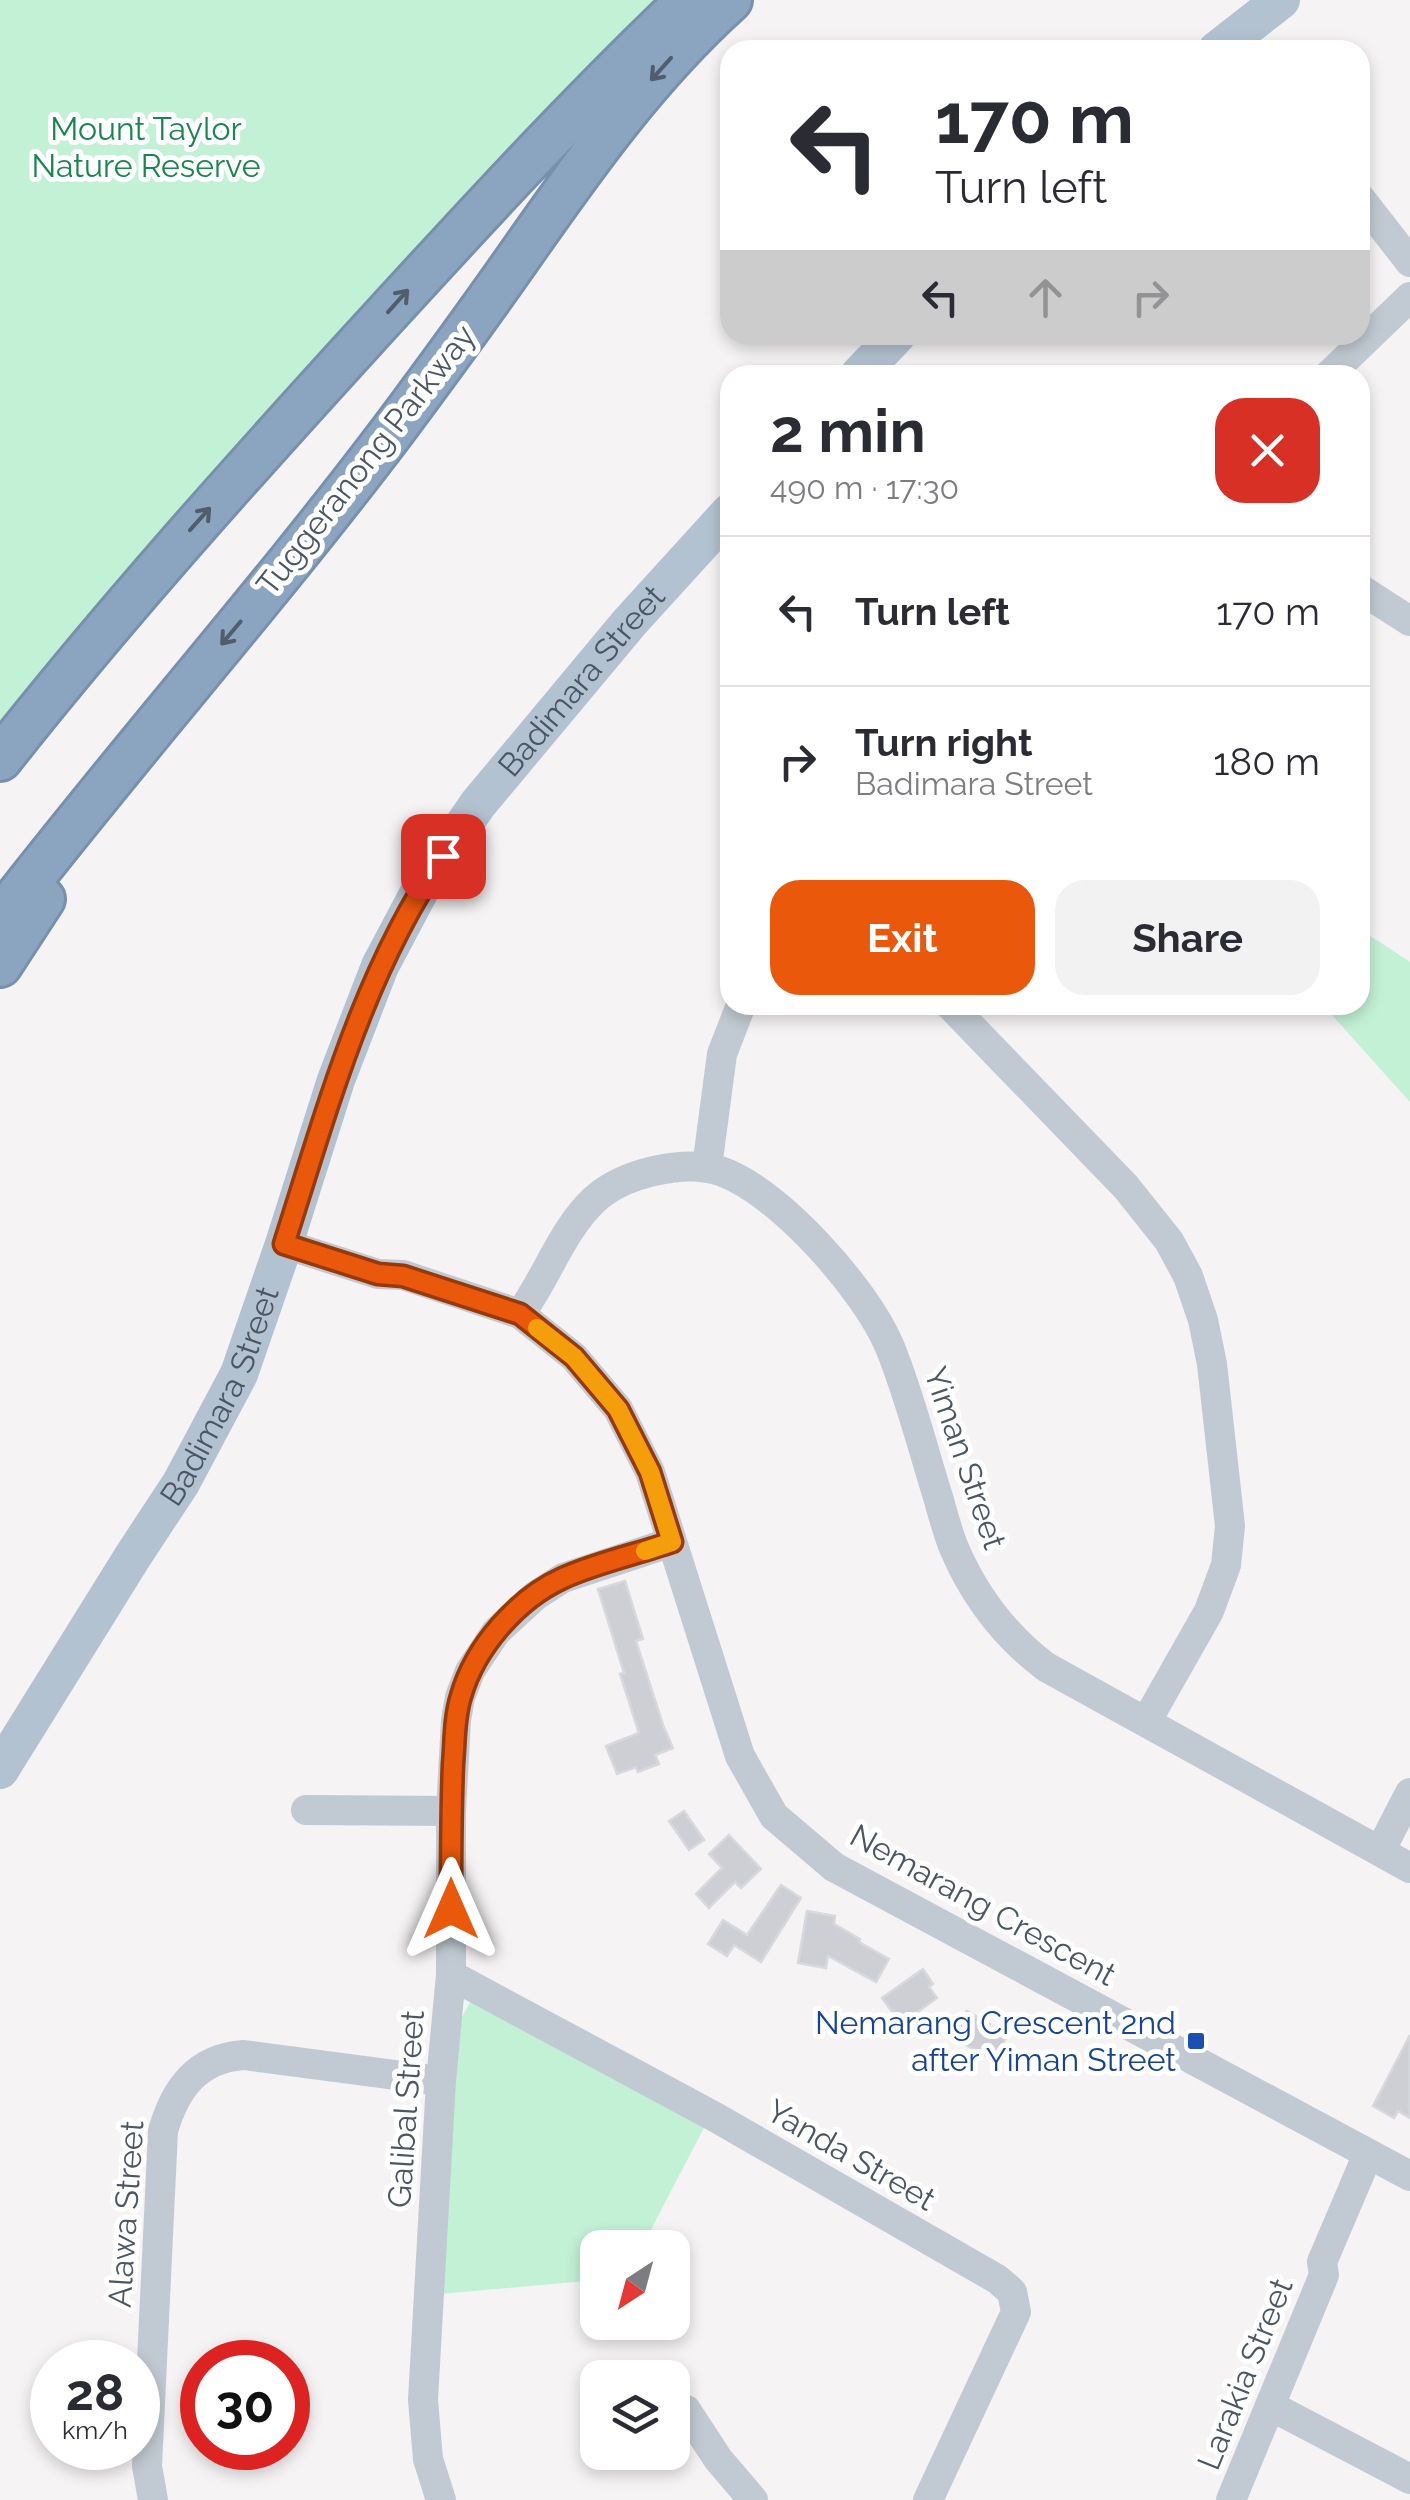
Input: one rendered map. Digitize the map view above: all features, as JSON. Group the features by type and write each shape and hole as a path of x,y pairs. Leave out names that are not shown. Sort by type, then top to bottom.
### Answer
{"highway":[{"path":"0,760 136,593 266,446 516,172 689,0"},
{"name":"Tuggeranong Parkway","path":"0,919 368,463 444,364 616,121 683,44 730,0"},
{"path":"0,728 86,628 136,593"},
{"path":"0,965 99,818 147,734"}],"main road":[{"path":"1237,40 1280,0"},
{"path":"868,365 888,345"},
{"name":"Badimara Street","path":"0,1770 182,1484 239,1374 336,1080 373,982 425,881 478,804 629,623 720,523"}],"street":[{"path":"1370,211 1410,262"},
{"path":"1370,336 1410,297"},
{"path":"1339,365 1360,345"},
{"path":"1370,595 1410,621"},
{"path":"520,1314 575,1222 596,1198 642,1174 707,1167 722,1054 737,1015"},
{"path":"960,1015 1126,1187 1170,1242 1188,1276 1202,1320 1212,1364 1230,1526 1226,1565 1209,1611 1146,1722"},
{"name":"Yiman Street","path":"707,1167 746,1184 790,1218 860,1294 876,1319 899,1372 953,1545 997,1620 1033,1657 1410,1868"},
{"name":"Nemarang Crescent","path":"287,1234 384,1259 403,1276 520,1314 574,1357 618,1409 650,1472 740,1756 774,1816 834,1866 1388,2164"},
{"name":"Galibal Street","path":"441,2500 428,2459 423,2400 451,1974 451,1811 460,1696 470,1672 496,1632 536,1596 563,1578 672,1542"},
{"path":"1380,1851 1410,1792"},
{"path":"306,1810 451,1811"},
{"name":"Yanda Street","path":"451,1974 715,2117 997,2279 1012,2292 1016,2312 928,2500"},
{"name":"Alawa Street","path":"153,2500 147,2466 162,2132 170,2107 189,2078 225,2056 244,2054 441,2081"},
{"name":"Larakia Street","path":"1231,2500 1324,2275 1335,2266 1388,2164"},
{"path":"1271,2406 1410,2479"},
{"path":"690,2416 718,2459 753,2500"}],"green space":[{"name":"Mount Taylor Nature Reserve","path":"0,0 665,0 557,98 463,213 0,744"},
{"path":"1370,936 1410,962 1410,1102 1332,1015 1370,1015"},
{"path":"471,2001 709,2118 651,2230 580,2230 580,2282 429,2295 458,2024"}],"building":[{"path":"625,1581 643,1639 636,1641 673,1748 655,1755 659,1764 617,1774 606,1746 639,1733 598,1589"},
{"path":"684,1811 704,1840 689,1850 669,1821"},
{"path":"729,1835 761,1869 741,1888 735,1882 709,1908 696,1894 722,1868 709,1854"},
{"path":"781,1885 801,1898 761,1962 734,1945 727,1956 708,1944 723,1920 747,1935"},
{"path":"807,1911 835,1916 834,1924 889,1959 876,1982 828,1956 826,1968 798,1963"},
{"path":"923,1969 937,1998 901,2024 882,1998"},
{"path":"967,2011 1007,2036 994,2060 953,2038"},
{"path":"1410,2035 1410,2118 1398,2111 1394,2118 1373,2106"}],"slow traffic":[{"path":"537,1328 574,1357 618,1409 650,1472 672,1542 645,1551"}],"place":[{"name":"Nemarang Crescent 2nd after Yiman Street","path":"1196,2041"}],"route":[{"path":"443,856 425,881 380,966 336,1080 284,1244 378,1274 403,1276 520,1314 574,1357 618,1409 650,1472 672,1542 563,1578 514,1614 482,1650 460,1696 456,1720 451,1909"}]}
